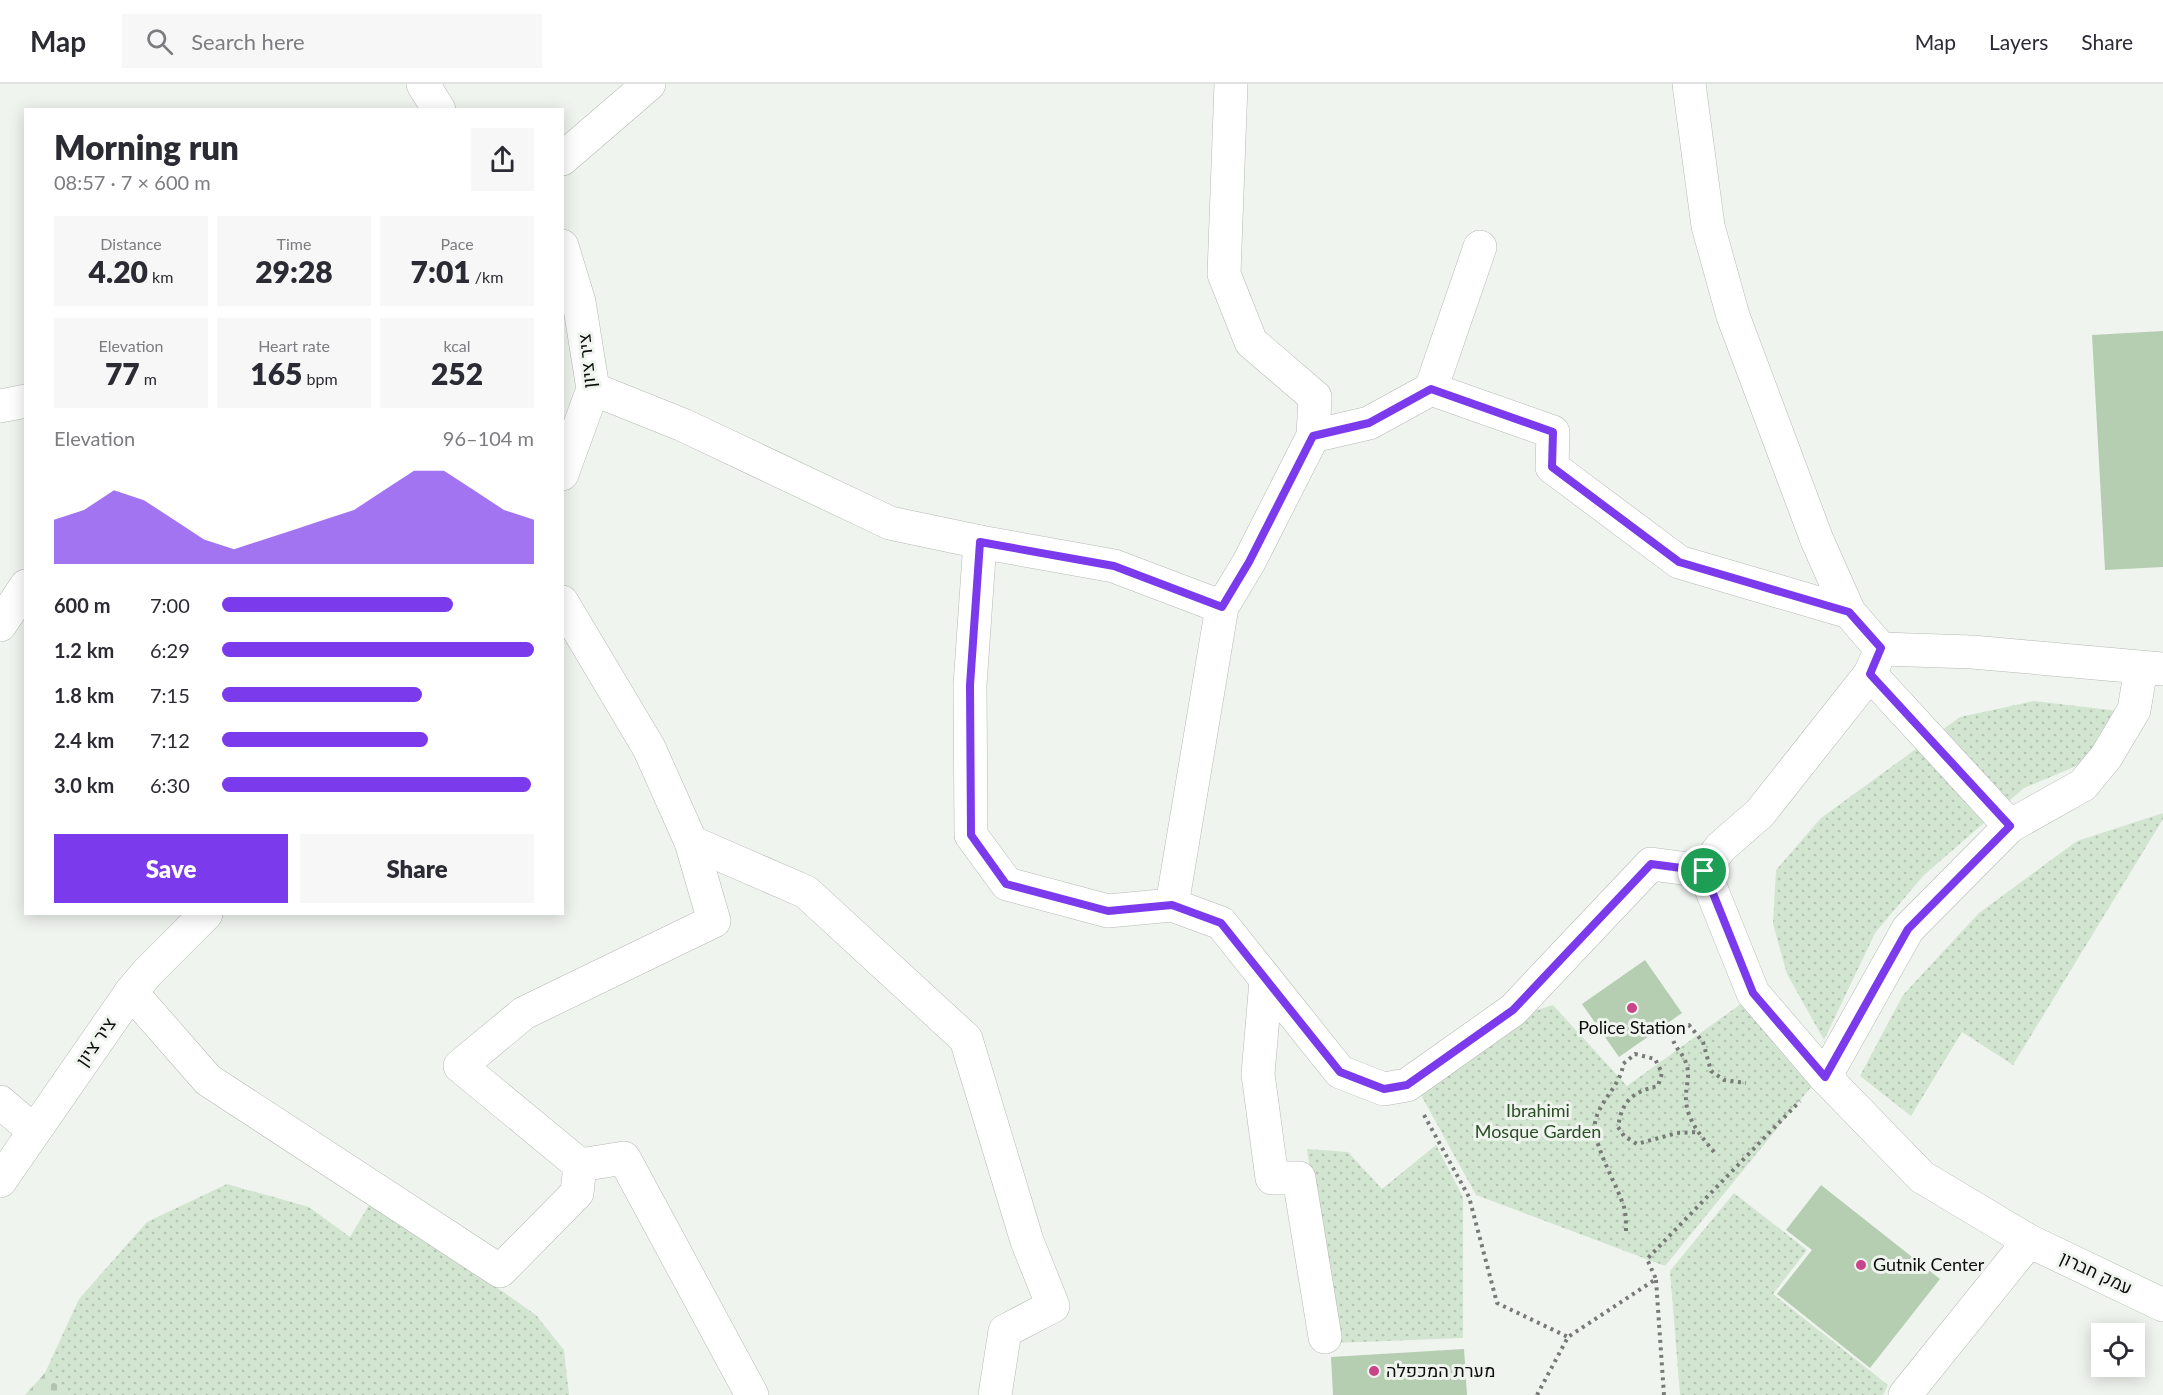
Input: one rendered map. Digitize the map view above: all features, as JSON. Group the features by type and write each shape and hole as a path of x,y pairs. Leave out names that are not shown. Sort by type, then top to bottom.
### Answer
{"street":[{"path":"423,84 438,108"},
{"path":"564,157 649,84"},
{"path":"1172,905 1222,607 1249,562 1313,436 1315,397 1251,342 1224,274 1231,84"},
{"path":"1689,84 1706,215 1723,284 1745,350 1817,540 1849,612 1875,661 2010,826"},
{"path":"1313,436 1369,423 1431,389 1480,247"},
{"name":"ציר ציון","path":"564,253 579,302 593,389 564,469"},
{"path":"593,389 683,425 890,522 980,542 1114,566 1222,607"},
{"path":"1431,389 1553,432 1552,467 1679,562 1849,612"},
{"path":"0,406 24,401"},
{"path":"980,542 970,685 971,835 1006,884 1108,911 1172,905 1221,923 1340,1072 1384,1089 1407,1085 1513,1010 1651,864 1704,871 1720,848 1760,813 1875,661 1972,652 2152,668 2134,710 2106,757 2083,785 2010,826 1908,929 1825,1077"},
{"path":"0,625 24,589"},
{"path":"564,605 649,748 691,842 714,921 524,1013 460,1066 580,1165 624,1158 753,1395"},
{"path":"691,842 806,892 966,1039 1026,1241 1053,1306 1005,1330 995,1395"},
{"name":"עמק חברון","path":"1704,871 1753,993 1825,1077 1923,1177 2029,1241 2163,1305"},
{"name":"ציר ציון","path":"0,1181 131,992 205,915"},
{"path":"1266,981 1258,1074 1272,1178 1299,1178 1325,1337"},
{"path":"131,992 208,1080 500,1271 577,1193 580,1165"},
{"path":"0,1102 34,1131"},
{"path":"1905,1395 2029,1241"}],"path":[{"path":"1714,1152 1691,1121 1686,1100 1689,1082 1686,1063 1674,1045 1672,1035 1679,1026 1689,1025 1703,1042 1712,1071 1724,1080 1746,1083"},
{"path":"1626,1231 1626,1216 1622,1199 1608,1173 1595,1124 1612,1087 1623,1072 1623,1064 1635,1054 1655,1059 1662,1073 1658,1086 1643,1090 1629,1100 1621,1111 1618,1127 1624,1136 1637,1144 1677,1133 1699,1132"},
{"path":"1664,1395 1656,1279 1647,1259 1825,1077"},
{"path":"1407,1085 1469,1197 1497,1302 1568,1337"},
{"path":"1537,1395 1568,1337 1656,1279"}],"green space":[{"path":"2034,701 2119,711 2100,756 2024,788 1923,876 1875,933 1824,1040 1787,974 1773,924 1776,870 1821,818 1960,717"},
{"path":"2163,813 2163,819 2013,1065 1962,1032 1911,1116 1860,1076 1903,995 1979,913 2077,841"},
{"name":"Ibrahimi Mosque Garden","path":"1749,998 1816,1081 1665,1266 1476,1195 1415,1084 1521,1015 1553,1005 1627,1086"},
{"path":"1436,1145 1463,1197 1463,1338 1334,1343 1307,1149 1348,1152 1382,1189"},
{"path":"227,1184 309,1207 350,1237 372,1200 536,1315 564,1350 569,1395 70,1395 45,1373 79,1299 147,1222"},
{"path":"1734,1193 1807,1250 1773,1294 1888,1385 1883,1395 1680,1395 1670,1271"},
{"path":"45,1373 70,1395 25,1395"}],"building":[{"path":"2163,331 2163,567 2105,570 2092,335"},
{"name":"Police Station","path":"1645,960 1682,1013 1619,1057 1582,1004"},
{"name":"Gutnik Center","path":"1821,1185 1940,1279 1870,1368 1777,1294 1812,1250 1786,1230"},
{"name":"מערת המכפלה","path":"1464,1349 1467,1395 1333,1395 1331,1357"}],"place":[{"name":"Police Station","path":"1632,1008"},
{"name":"Gutnik Center","path":"1861,1265"},
{"name":"מערת המכפלה","path":"1374,1371"}],"route":[{"path":"1431,389 1553,432 1552,467 1679,562 1849,612 1881,648 1870,674 2010,826 1908,929 1825,1077 1753,993 1704,871 1651,864 1513,1010 1407,1085 1384,1089 1340,1072 1221,923 1172,905 1108,911 1006,884 971,835 970,685 980,542 1114,566 1222,607 1249,562 1313,436 1369,423 1431,389"}]}
